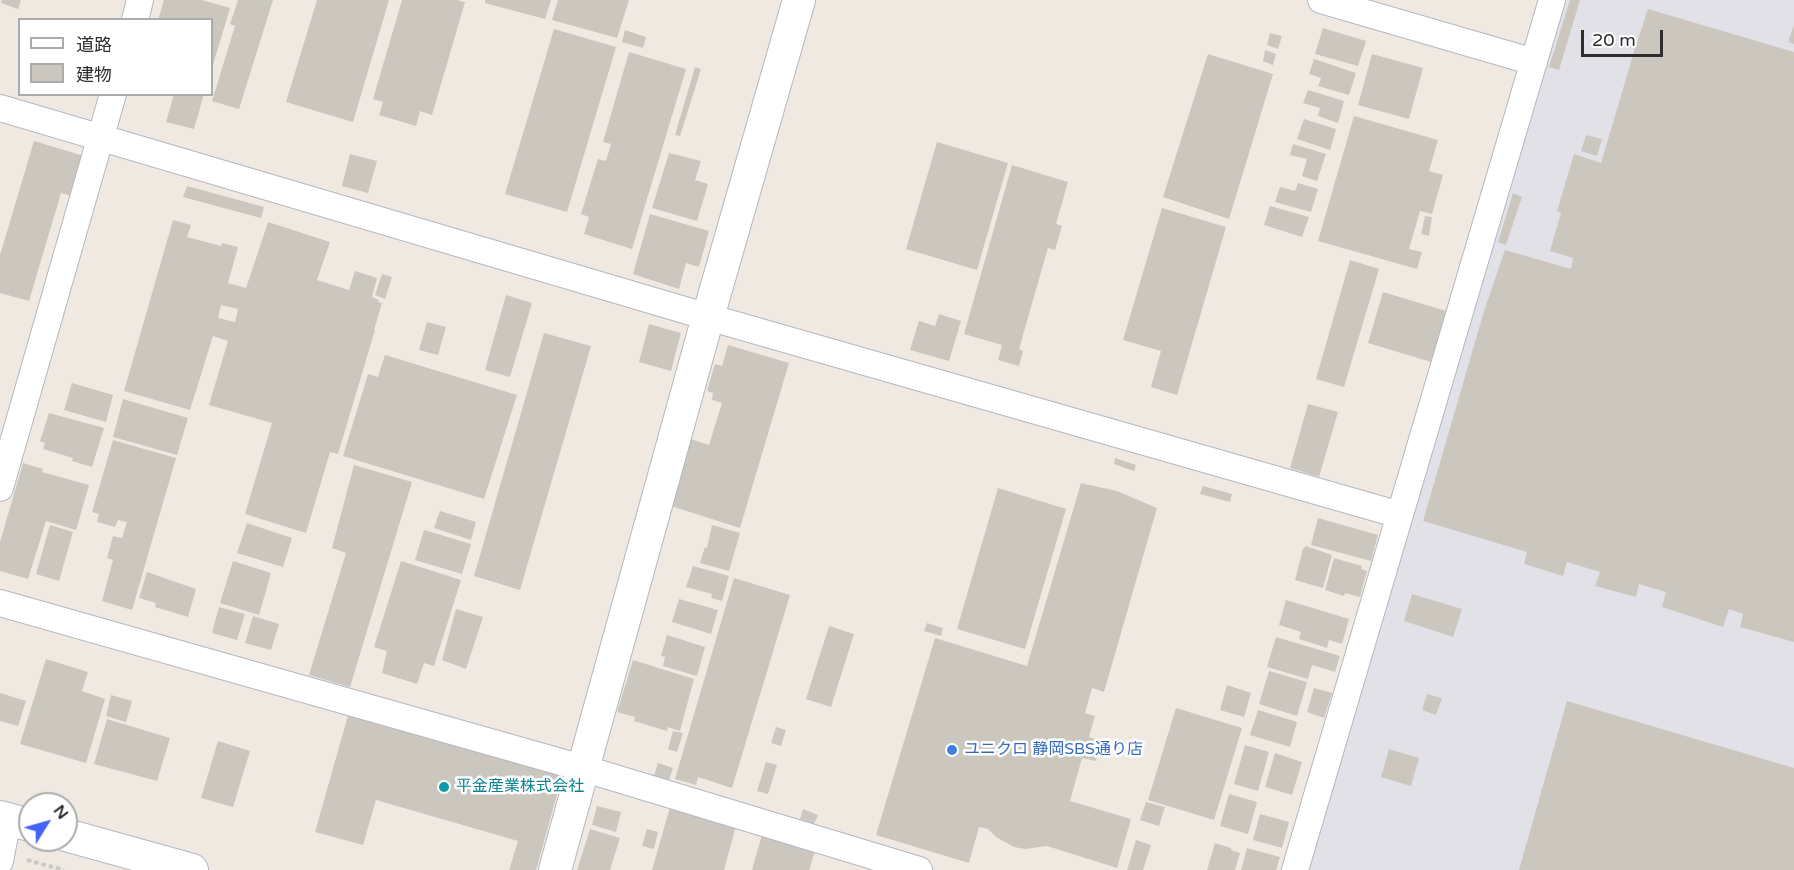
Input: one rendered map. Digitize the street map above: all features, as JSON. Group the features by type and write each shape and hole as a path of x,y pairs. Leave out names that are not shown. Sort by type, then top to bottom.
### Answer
{"street":[{"path":"136,18 140,0"},
{"path":"555,870 708,317 799,0"},
{"path":"1321,0 1534,62"},
{"path":"1295,870 1552,0"},
{"path":"0,488 112,96"},
{"path":"0,108 708,317 1400,515"},
{"path":"0,603 582,768 919,870"},
{"path":"11,860 13,821"},
{"path":"78,838 192,870"}],"path":[{"path":"11,860 64,870"}],"shaded area":[{"path":"1552,0 1794,0 1794,870 1297,870"}],"building":[{"path":"2,0 21,0 18,9 1,3"},
{"path":"164,0 202,0 230,8 213,65 213,18 159,18"},
{"path":"238,0 273,0 239,109 212,101 235,26 230,24"},
{"path":"317,0 389,0 353,122 286,102"},
{"path":"402,0 465,2 432,115 420,111 416,126 379,115 383,102 373,99"},
{"path":"485,0 551,0 545,19 485,3"},
{"path":"558,0 629,0 617,38 552,20"},
{"path":"1570,0 1580,0 1559,70 1549,67"},
{"path":"1648,9 1794,52 1794,642 1740,627 1743,614 1729,609 1723,627 1662,607 1666,592 1639,584 1636,597 1595,586 1600,572 1567,562 1563,576 1524,564 1527,552 1423,521 1484,311 1505,250 1571,269 1573,258 1550,251 1561,213 1557,211 1574,154 1601,163"},
{"path":"1794,25 1794,44 1788,42"},
{"path":"1323,28 1366,41 1358,66 1315,54"},
{"path":"554,29 616,47 567,212 505,194"},
{"path":"625,30 646,37 643,48 622,42"},
{"path":"1270,33 1282,36 1278,49 1267,45"},
{"path":"1265,50 1276,54 1273,65 1263,61"},
{"path":"629,52 686,69 632,249 584,234 589,217 581,214 598,159 606,161 611,144 603,142"},
{"path":"1208,54 1273,74 1229,219 1163,197"},
{"path":"1372,54 1423,68 1409,119 1358,105"},
{"path":"1314,59 1356,73 1349,95 1318,86 1321,78 1309,74"},
{"path":"695,67 701,69 680,136 675,135"},
{"path":"1308,90 1344,101 1338,123 1318,116 1320,108 1303,103"},
{"path":"173,96 203,96 194,129 166,122"},
{"path":"1354,116 1438,140 1429,171 1443,175 1432,214 1420,211 1409,249 1422,252 1417,269 1318,241"},
{"path":"1304,119 1336,129 1330,150 1297,139"},
{"path":"1586,135 1602,139 1597,156 1581,151"},
{"path":"34,141 84,156 72,196 61,193 29,301 0,293 0,255"},
{"path":"937,142 1008,163 977,270 906,249"},
{"path":"1293,144 1326,154 1317,181 1302,176 1307,159 1290,155"},
{"path":"669,153 701,161 695,180 708,184 697,221 652,208"},
{"path":"350,154 377,161 368,193 342,186"},
{"path":"1012,165 1068,182 1056,224 1062,226 1055,250 1048,248 1019,349 1023,351 1019,366 998,360 1002,345 964,334"},
{"path":"1298,183 1318,189 1311,212 1275,202 1280,187 1295,191"},
{"path":"187,186 264,207 261,218 183,197"},
{"path":"1513,193 1522,197 1506,245 1498,242"},
{"path":"1270,206 1309,217 1302,237 1264,225"},
{"path":"1162,208 1226,227 1177,395 1151,387 1161,351 1123,340"},
{"path":"650,214 709,231 699,267 686,263 679,289 633,274"},
{"path":"1425,216 1432,217 1429,236 1421,234"},
{"path":"173,220 191,225 187,237 221,246 222,243 238,247 228,283 246,288 268,222 330,242 317,280 349,290 355,271 377,278 372,297 382,303 375,330 338,454 330,452 306,533 245,514 272,423 209,405 228,341 213,336 190,410 124,391","holes":["221,305 238,309 235,322 218,318"]},
{"path":"1350,260 1379,269 1344,387 1316,379"},
{"path":"382,274 392,277 385,299 375,295"},
{"path":"1383,292 1446,311 1431,362 1368,343"},
{"path":"506,295 532,303 510,377 485,370"},
{"path":"939,314 961,321 949,361 910,350 919,321 935,326"},
{"path":"427,322 446,327 438,355 419,350"},
{"path":"649,324 681,333 671,371 639,362"},
{"path":"544,333 591,346 520,590 474,576"},
{"path":"728,345 789,363 740,528 671,506 691,439 709,445 722,403 712,400 713,393 707,391 715,364 722,366"},
{"path":"385,355 517,395 484,499 343,456 368,374 378,377"},
{"path":"72,383 113,395 106,422 64,410"},
{"path":"123,399 188,418 177,455 113,437"},
{"path":"1308,404 1338,412 1319,477 1290,468"},
{"path":"49,413 104,428 92,467 72,461 73,458 43,449 45,443 40,441"},
{"path":"113,440 176,458 132,610 102,601 113,560 107,558 113,536 122,538 127,522 118,520 115,527 97,522 99,514 92,512"},
{"path":"1115,458 1136,465 1134,471 1114,464"},
{"path":"23,463 43,469 42,472 89,485 76,530 46,521 28,579 0,571 0,542"},
{"path":"354,465 412,482 350,687 309,675 346,553 332,548"},
{"path":"1081,483 1117,491 1157,508 1104,692 1092,688 1085,713 1095,716 1089,737 1101,742 1096,761 1082,758 1070,801 1131,819 1117,868 1047,846 1025,849 1014,847 996,837 988,829 979,827 969,863 876,835 935,638 1027,666"},
{"path":"1203,486 1232,494 1230,502 1200,494"},
{"path":"998,488 1066,509 1025,649 957,629"},
{"path":"440,511 476,522 471,540 434,528"},
{"path":"1318,518 1378,535 1371,561 1311,545"},
{"path":"247,523 292,538 283,567 237,553"},
{"path":"50,525 73,532 59,581 36,574"},
{"path":"712,525 740,533 729,571 700,563 705,547 707,548"},
{"path":"424,530 471,544 462,574 415,560"},
{"path":"1306,546 1332,555 1323,588 1295,580 1303,549"},
{"path":"1334,558 1362,566 1361,569 1367,571 1360,597 1345,593 1344,596 1325,590"},
{"path":"233,561 271,573 259,615 220,603"},
{"path":"401,561 461,580 434,666 424,663 417,684 382,673 387,651 374,647"},
{"path":"693,566 729,576 722,601 711,598 712,594 686,587"},
{"path":"147,572 196,589 188,617 155,607 156,603 139,598"},
{"path":"734,578 790,595 732,788 698,777 696,785 675,779"},
{"path":"1412,594 1462,609 1453,637 1404,621"},
{"path":"679,599 718,610 711,634 672,622"},
{"path":"1286,600 1349,619 1342,644 1329,640 1327,648 1299,639 1301,632 1279,625"},
{"path":"219,607 245,614 237,640 212,633"},
{"path":"456,609 483,617 466,669 442,660"},
{"path":"253,616 279,624 271,650 245,643"},
{"path":"927,623 943,628 941,636 924,631"},
{"path":"829,626 854,634 831,707 806,699"},
{"path":"667,635 705,647 697,676 663,666 665,657 661,656"},
{"path":"1276,637 1340,656 1335,672 1312,665 1308,679 1267,667"},
{"path":"46,659 88,672 82,691 105,699 86,763 20,744"},
{"path":"633,660 694,679 680,731 668,727 667,731 634,721 635,717 617,712"},
{"path":"1269,671 1307,682 1297,716 1259,704"},
{"path":"1227,685 1251,693 1244,717 1220,710"},
{"path":"1314,688 1332,693 1324,718 1307,712"},
{"path":"0,693 26,701 18,726 0,721"},
{"path":"1427,694 1442,698 1436,715 1422,710"},
{"path":"111,695 132,701 126,722 106,716"},
{"path":"1567,701 1794,768 1794,870 1519,870"},
{"path":"1176,708 1242,728 1214,820 1148,800"},
{"path":"1258,710 1297,722 1290,747 1250,735"},
{"name":"平金産業株式会社","path":"349,712 563,773 536,870 509,870 518,841 376,800 363,845 315,832"},
{"path":"107,719 170,738 157,781 94,764"},
{"path":"776,727 786,730 781,746 771,743"},
{"path":"673,731 683,733 677,752 668,749"},
{"path":"218,741 250,751 233,807 201,798"},
{"path":"1245,745 1269,752 1258,791 1234,784"},
{"path":"1389,749 1419,758 1411,786 1381,777"},
{"path":"1275,753 1302,762 1292,795 1265,787"},
{"path":"766,762 777,765 768,794 757,791"},
{"path":"658,763 673,768 669,780 654,776"},
{"path":"1229,794 1257,802 1248,834 1220,826"},
{"path":"1146,802 1165,807 1159,826 1140,820"},
{"path":"597,806 621,812 616,832 592,825"},
{"path":"670,807 736,826 724,870 652,870"},
{"path":"803,809 818,815 814,824 800,819"},
{"path":"1260,814 1289,822 1282,848 1253,840"},
{"path":"590,829 620,838 610,870 577,870"},
{"path":"647,829 658,832 654,849 642,846"},
{"path":"763,831 816,848 809,870 752,870"},
{"path":"1136,840 1151,845 1143,870 1127,870"},
{"path":"1215,843 1240,853 1235,870 1207,870"},
{"path":"1247,848 1280,857 1276,870 1241,870"}],"place":[{"name":"ユニクロ 静岡SBS通り店","path":"952,750"},
{"name":"平金産業株式会社","path":"444,787"}]}
